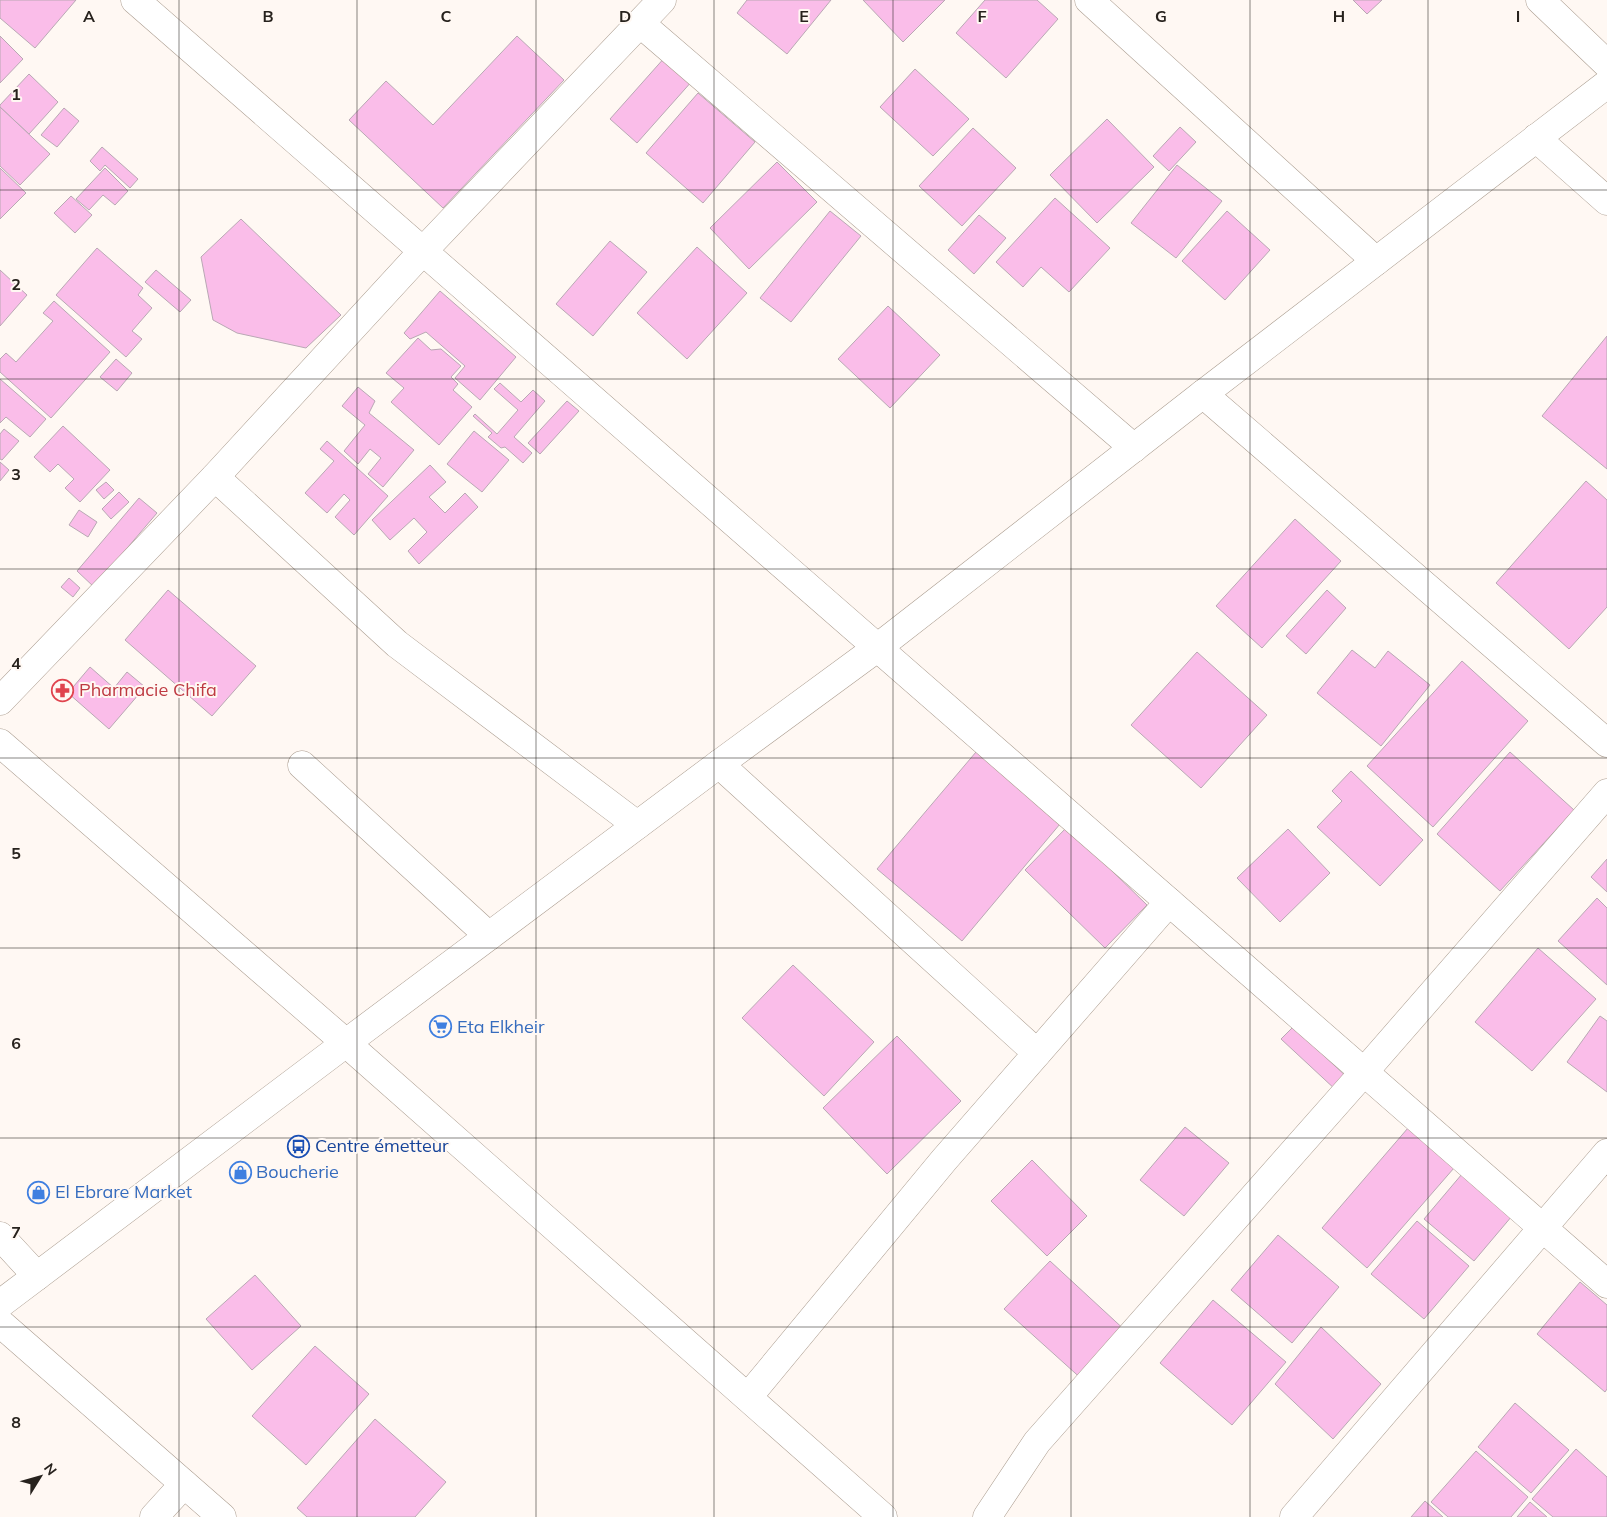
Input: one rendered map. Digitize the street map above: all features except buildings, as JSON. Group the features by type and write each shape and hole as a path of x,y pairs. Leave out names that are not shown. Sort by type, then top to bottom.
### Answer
{"street":[{"path":"136,0 1607,1284"},
{"path":"0,701 215,477 423,251 662,0"},
{"path":"1089,0 1376,261"},
{"path":"1540,0 1607,64"},
{"path":"640,24 1134,448"},
{"path":"0,1304 489,936 877,648 1203,394 1607,84"},
{"path":"1536,138 1607,201"},
{"path":"1203,394 1607,743"},
{"path":"215,477 396,644 638,825"},
{"path":"0,742 346,1043 883,1517"},
{"path":"719,764 1037,1053"},
{"path":"302,765 489,936"},
{"path":"987,1517 1037,1442 1364,1072 1607,793"},
{"path":"748,1397 944,1160 1169,902"},
{"path":"1294,1517 1607,1153"},
{"path":"0,1236 37,1276"},
{"path":"0,1324 222,1517"},
{"path":"154,1517 184,1484"}],"place":[{"name":"Pharmacie Chifa","path":"63,690"},
{"name":"Eta Elkheir","path":"441,1027"},
{"name":"Centre émetteur","path":"299,1146"},
{"name":"Boucherie","path":"240,1172"},
{"name":"El Ebrare Market","path":"39,1192"}]}
